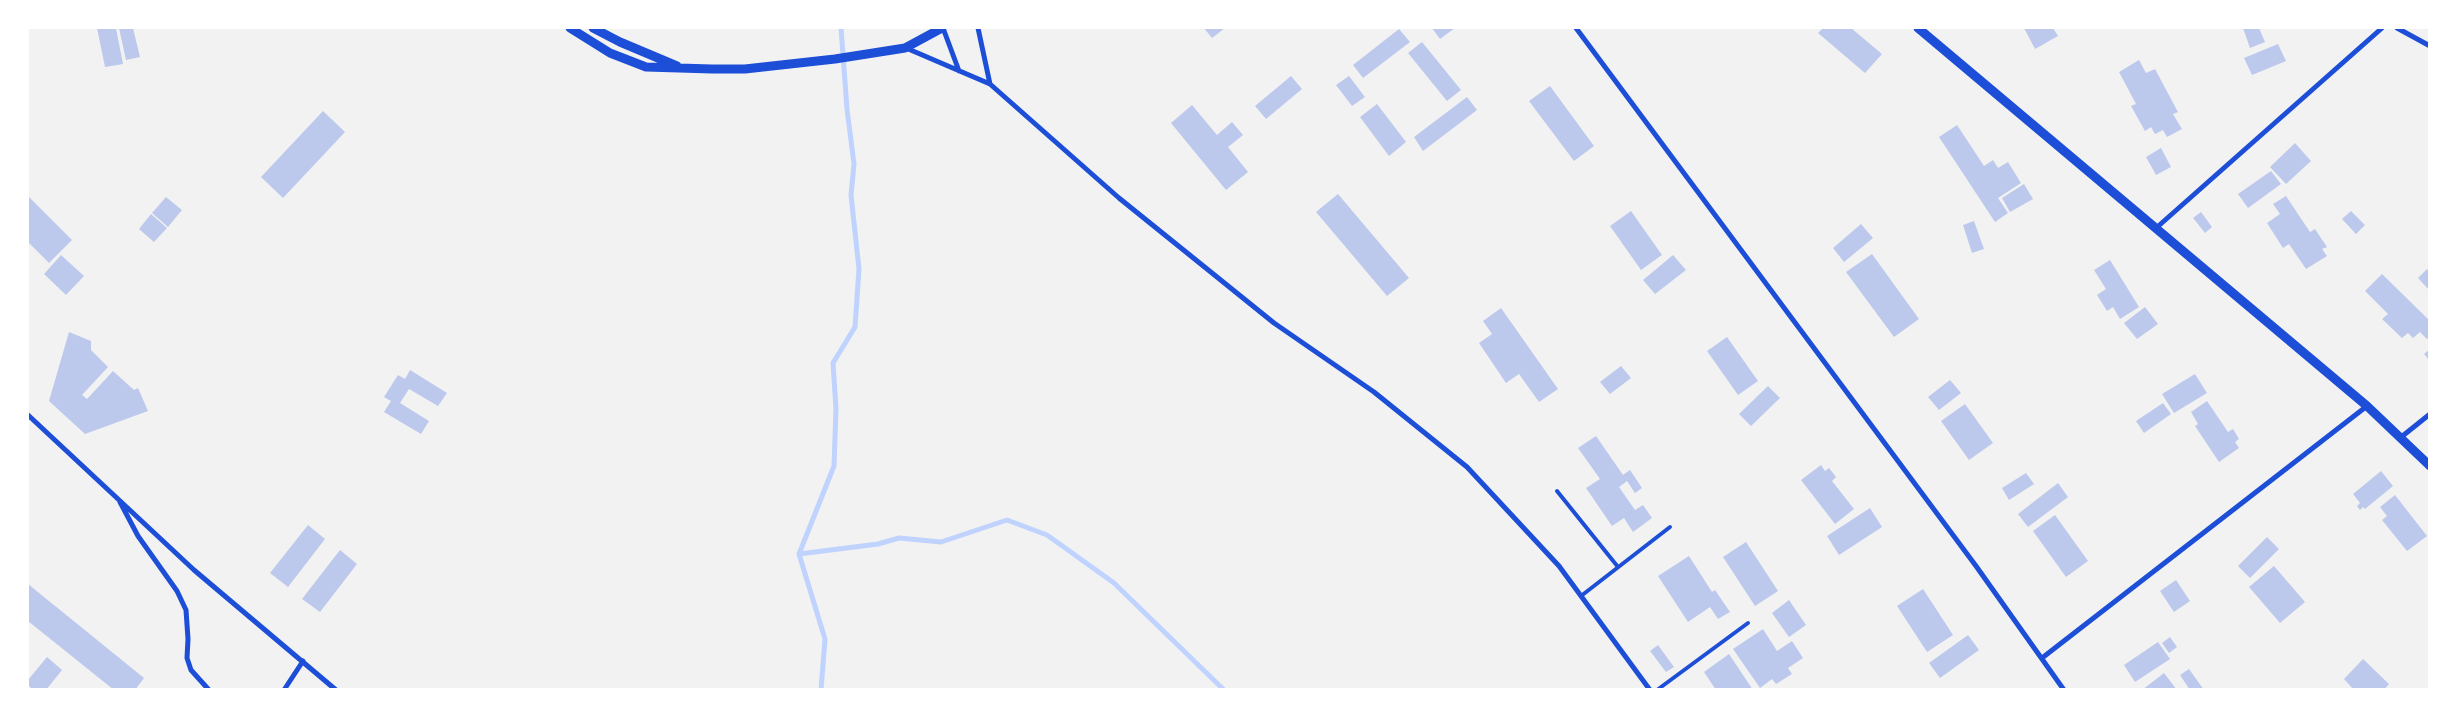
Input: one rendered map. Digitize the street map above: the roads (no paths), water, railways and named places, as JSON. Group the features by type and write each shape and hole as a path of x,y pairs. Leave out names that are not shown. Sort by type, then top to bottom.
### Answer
{"street":[{"path":"570,28 610,53 646,67 745,68 835,59 906,48 942,28 959,71"},
{"path":"978,28 990,84"},
{"path":"1576,28 1976,566 2064,690"},
{"path":"1918,28 2367,406 2430,466"},
{"path":"2155,229 2382,28"},
{"path":"2397,28 2430,46"},
{"path":"597,29 680,67"},
{"path":"906,48 990,84 1119,198 1274,323 1374,392 1467,467 1559,566 1650,690"},
{"path":"2042,658 2367,406"},
{"path":"2400,438 2430,414"},
{"path":"28,415 194,570 336,690"},
{"path":"117,498 138,536 177,590 186,610 187,658 191,670 209,690"},
{"path":"284,690 302,661"}],"lane":[{"path":"1557,491 1618,566"},
{"path":"1581,596 1670,527"},
{"path":"1657,690 1748,623"}],"waterway":[{"path":"821,690 825,639 799,554 834,466 836,409 833,363 855,327 859,269 851,195 854,164 847,109 841,28"},
{"path":"799,554 878,544 899,538 941,542 1007,520 1047,535 1114,583 1224,690"}]}
